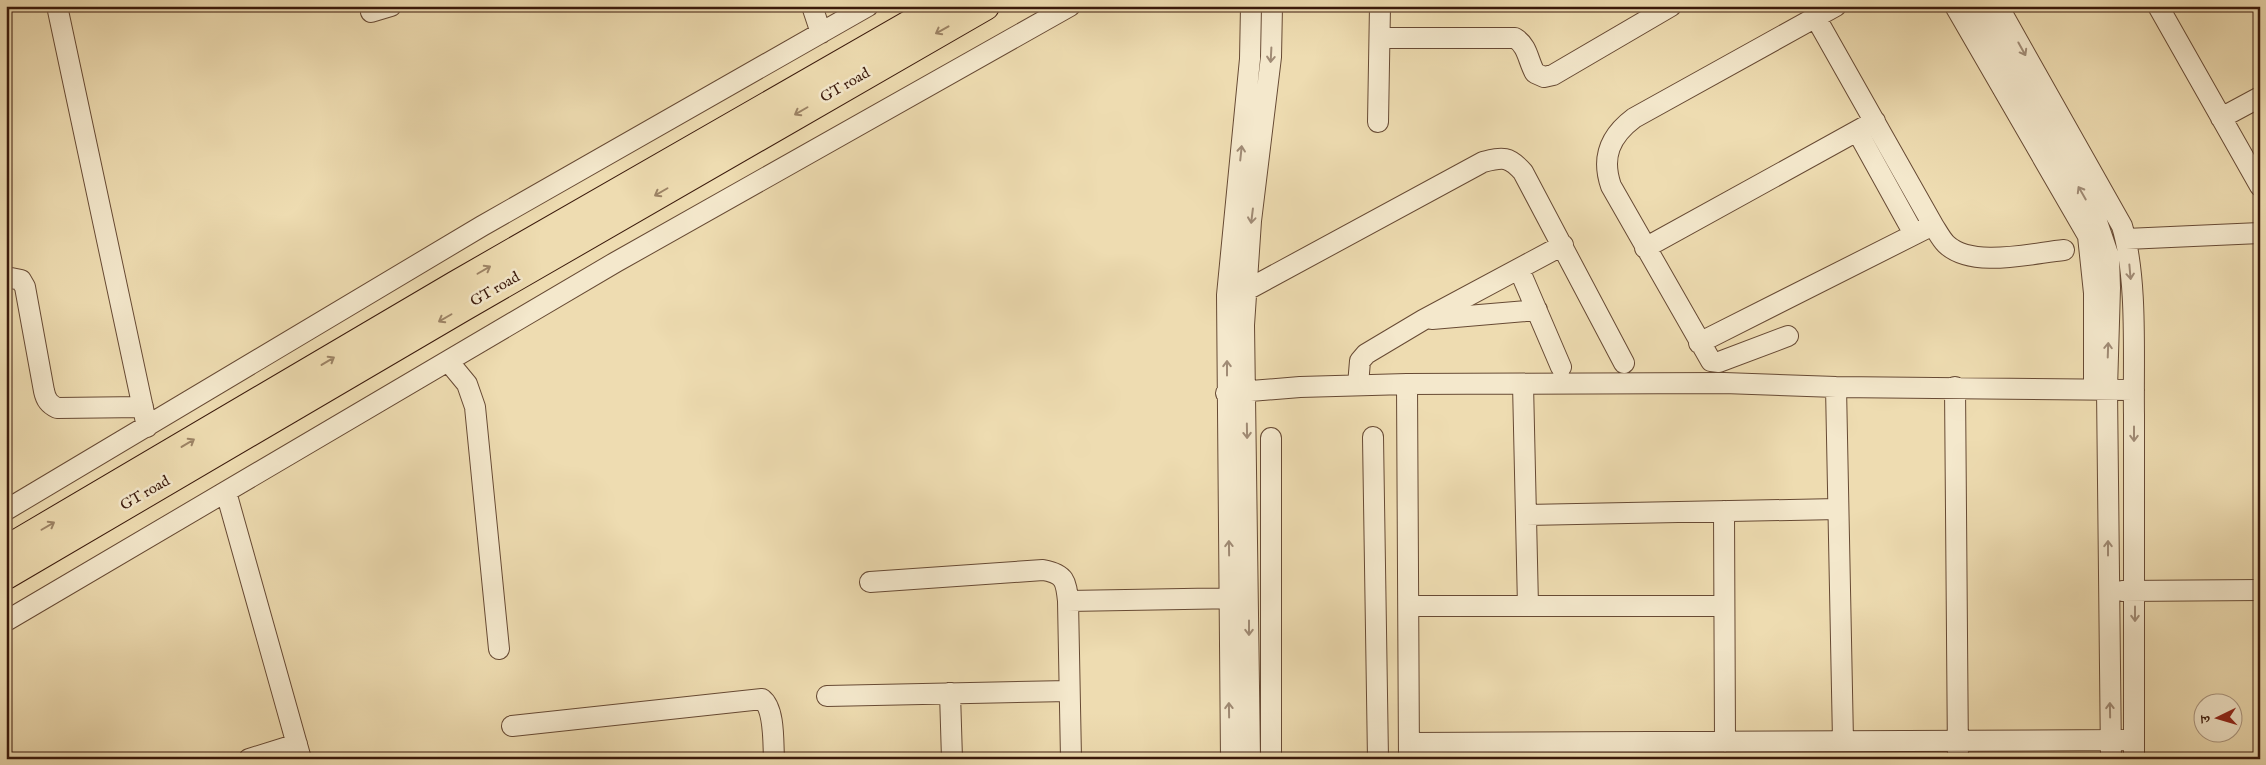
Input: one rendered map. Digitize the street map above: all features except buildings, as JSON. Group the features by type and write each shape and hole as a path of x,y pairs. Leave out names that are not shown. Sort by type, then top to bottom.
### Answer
{"highway":[{"name":"GT road","path":"6,550 448,290 942,6"},
{"name":"GT road","path":"6,575 497,287 985,6"}],"street":[{"path":"57,6 145,417"},
{"path":"371,12 392,6"},
{"path":"812,6 821,32"},
{"path":"6,510 145,417 868,6"},
{"path":"6,621 616,262 1070,6"},
{"path":"1250,759 1239,598 1236,392 1227,295 1250,60 1251,6"},
{"path":"1236,392 1251,221 1271,57 1272,6"},
{"path":"1378,122 1380,6"},
{"path":"1380,38 1515,38 1522,42 1535,73 1544,77 1553,75 1671,6"},
{"path":"1788,336 1719,362 1711,361 1645,248 1608,175 1607,152 1621,127 1634,118 1836,6"},
{"path":"1956,6 2088,236 2094,293 2100,389 2108,590 2110,749"},
{"path":"1976,6 2094,213 2105,244 2109,257 2110,288 2100,389"},
{"path":"1407,384 1409,751 1555,750 1725,742 1843,741 1958,750 2134,749 2134,390 2132,294 2126,239 2122,226 1998,6"},
{"path":"2158,6 2260,186"},
{"path":"1816,18 1933,225 1946,244 1960,253 1976,258 1993,258 2064,250"},
{"path":"2221,118 2260,97"},
{"path":"1645,248 1875,121"},
{"path":"1857,131 1914,234"},
{"path":"1245,291 1475,166 1495,159 1505,158 1514,161 1523,172 1624,363"},
{"path":"1699,343 1933,225"},
{"path":"2126,239 2260,233"},
{"path":"1358,385 1360,361 1366,354 1423,320 1563,245"},
{"path":"1519,269 1561,367"},
{"path":"6,277 14,277 21,280 25,287 46,400 57,408 145,417"},
{"path":"1423,320 1537,310"},
{"path":"448,361 467,384 475,407 499,649"},
{"path":"1236,392 1300,387 1407,384 1724,383 1836,387 2134,390"},
{"path":"1523,384 1528,606"},
{"path":"1836,387 1843,741"},
{"path":"1956,387 1958,750"},
{"path":"1373,437 1378,759"},
{"path":"1270,438 1271,759"},
{"path":"226,492 299,751 249,759"},
{"path":"1526,515 1838,509"},
{"path":"1724,511 1725,742"},
{"path":"870,582 1043,570 1057,572 1064,580 1068,601 1071,759"},
{"path":"2108,590 2134,592 2260,590"},
{"path":"1068,601 1239,598"},
{"path":"1231,759 1239,598"},
{"path":"1409,606 1724,606"},
{"path":"827,696 1069,691"},
{"path":"950,693 952,759"},
{"path":"512,726 762,699 768,703 770,712 774,759"}]}
